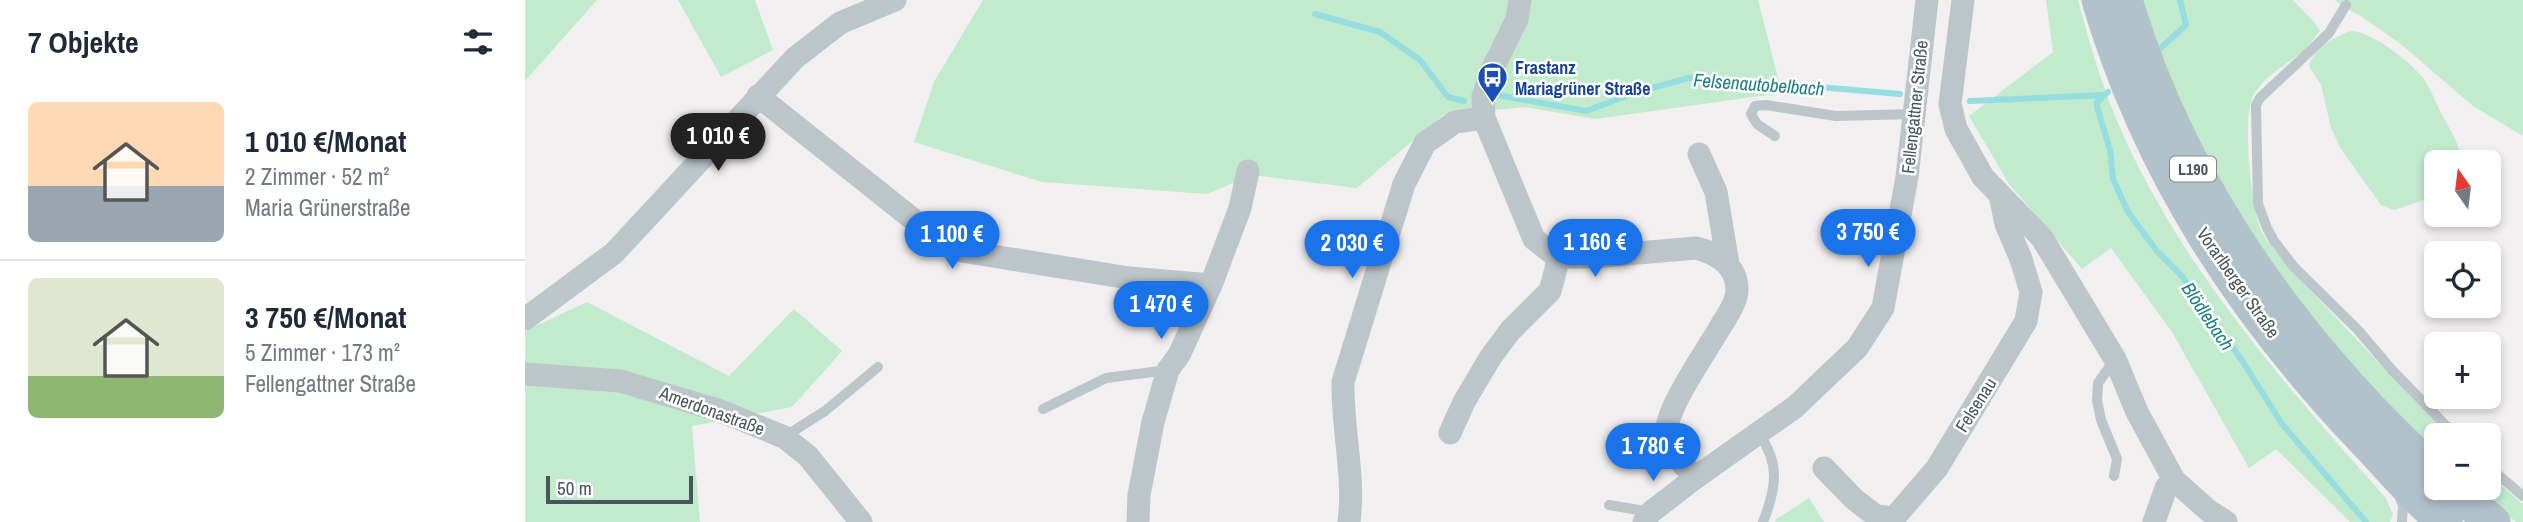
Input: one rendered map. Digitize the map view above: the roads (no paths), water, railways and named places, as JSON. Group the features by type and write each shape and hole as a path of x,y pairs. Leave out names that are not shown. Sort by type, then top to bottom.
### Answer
{"main road":[{"name":"Vorarlberger Straße","path":"2099,0 2125,78 2164,167 2214,254 2245,300 2302,370 2396,474 2445,522"},
{"name":"Vorarlberger Straße","path":"2125,0 2148,71 2187,159 2237,243 2343,380 2424,462"},
{"path":"2466,500 2493,522"}],"street":[{"path":"525,318 614,253 796,58 832,29 895,0"},
{"path":"1520,0 1517,19 1492,70 1483,96 1484,118 1534,239 1557,257 1592,257 1696,248 1711,252 1728,264"},
{"name":"Fellengattner Straße","path":"1648,517 1695,478 1795,407 1857,348 1883,308 1907,177 1927,0"},
{"name":"Felsenau","path":"1963,0 1950,104 1957,129 1983,177 2042,238 2115,359 2155,449 2174,480 2225,522"},
{"path":"758,96 924,228 962,251 1129,278 1211,285"},
{"path":"1349,522 1352,501 1342,402 1343,382 1404,184 1425,143 1455,122 1484,118"},
{"path":"1695,478 1672,449 1667,430 1672,411 1729,313 1737,291 1728,264 1716,192 1699,154"},
{"path":"1137,522 1139,495 1153,422 1168,370 1179,355 1211,285 1240,208 1248,171"},
{"name":"Felsenau","path":"1824,468 1854,499 1876,516 1894,519 1937,468 2026,321 2031,292 2006,224 2000,195"},
{"path":"1450,433 1464,402 1490,358 1510,331 1550,291 1557,257"},
{"name":"Amerdonastraße","path":"525,374 620,381 718,410 785,438 808,456 862,522"},
{"path":"2154,522 2166,488 2174,480"}],"lane":[{"path":"2346,5 2329,33 2260,98 2256,106 2258,204 2266,228 2294,267 2358,330 2443,423"},
{"path":"1775,136 1757,124 1751,114 1755,106 1766,105 1836,116 1914,114"},
{"path":"2114,476 2117,459 2101,419 2097,400 2098,383 2115,359"},
{"path":"785,438 825,411 878,367"},
{"path":"1043,409 1106,378 1168,370"},
{"path":"1758,433 1772,457 1775,474 1771,502 1763,522"},
{"path":"2396,474 2403,506 2402,522"},
{"path":"2501,477 2523,496"},
{"path":"1609,505 1648,517"}],"waterway":[{"name":"Blödlebach","path":"2155,53 2186,25 2180,0"},
{"name":"Felsenautobelbach","path":"1315,14 1380,32 1420,60 1448,97 1464,101"},
{"name":"Felsenautobelbach","path":"1498,95 1586,111 1688,78 1900,94"},
{"name":"Blödlebach","path":"2108,92 2097,102 2097,107 2110,150 2113,179 2128,212 2156,250 2181,275 2243,362 2282,424 2366,522"},
{"name":"Felsenautobelbach","path":"1970,101 2104,95"}],"place":[{"name":"Frastanz Mariagrüner Straße","path":"1492,105"}]}
